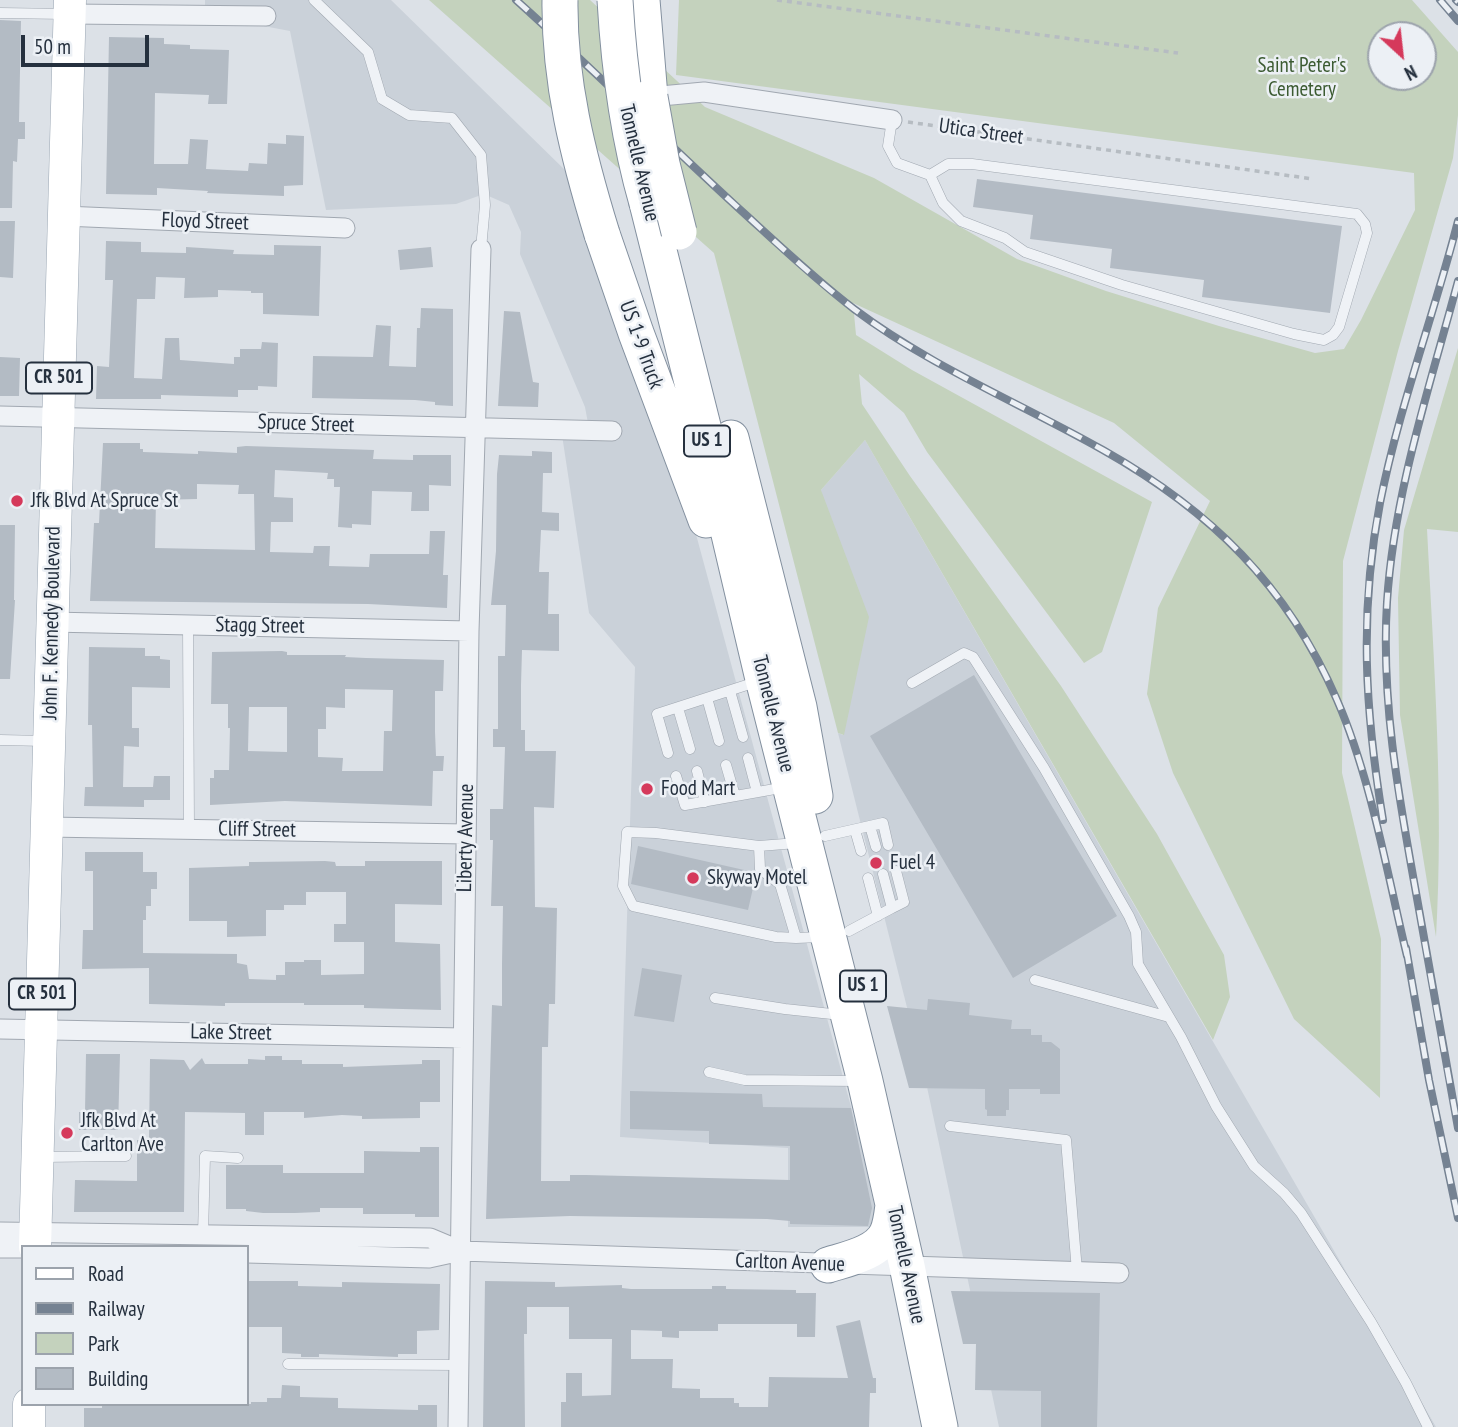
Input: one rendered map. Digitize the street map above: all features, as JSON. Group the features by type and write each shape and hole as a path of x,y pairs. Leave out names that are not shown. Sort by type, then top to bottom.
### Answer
{"highway":[{"name":"US 1-9 Truck","path":"560,0 568,108 584,174 636,333 763,679"},
{"name":"Tonnelle Avenue","path":"615,0 619,62 626,108 763,679 791,786 828,836"},
{"name":"Tonnelle Avenue","path":"642,0 650,97 664,173 799,707 812,783 828,836 849,1016 893,1205 917,1266 960,1427"},
{"name":"Tonnelle Avenue","path":"838,930 887,1084 940,1427"},
{"path":"828,1265 859,1255 880,1242 888,1232 893,1205"}],"main road":[{"name":"John F. Kennedy Boulevard","path":"31,1242 37,1157 70,7"},
{"path":"29,1406 29,1427"}],"street":[{"path":"70,7 266,16"},
{"path":"650,97 704,92 892,120"},
{"name":"Floyd Street","path":"64,216 345,228"},
{"name":"Liberty Avenue","path":"458,1427 468,631 477,429 481,249"},
{"name":"Spruce Street","path":"0,416 612,431"},
{"name":"Stagg Street","path":"51,622 468,631"},
{"name":"Cliff Street","path":"47,827 466,834"},
{"name":"Lake Street","path":"0,1029 463,1038"},
{"name":"Carlton Avenue","path":"0,1232 31,1242"},
{"name":"Carlton Avenue","path":"0,1248 31,1242 155,1240 203,1235 294,1245"},
{"name":"Carlton Avenue","path":"248,1253 294,1245 430,1238 461,1251 1119,1273"}],"lane":[{"path":"30,13 31,0"},
{"path":"314,0 368,52 382,99 410,115 452,118 481,155 485,205 481,249"},
{"path":"3,11 30,13 70,7"},
{"path":"892,120 888,146 897,163 930,175 943,203 961,221 1005,238 1025,252 1122,285 1282,331 1324,340 1333,335 1339,327 1367,233 1357,214 972,164 948,164 930,175"},
{"path":"188,624 189,829"},
{"path":"912,683 964,653 974,657 1044,768 1129,916 1136,932 1138,964 1181,1037 1216,1106 1254,1166 1284,1193 1301,1213 1371,1322 1428,1427"},
{"path":"668,753 657,714 763,679"},
{"path":"730,691 743,737"},
{"path":"708,698 719,741"},
{"path":"678,708 690,749"},
{"path":"0,740 49,741"},
{"path":"748,758 757,792"},
{"path":"726,765 734,796"},
{"path":"696,771 705,802"},
{"path":"676,776 685,805 791,786"},
{"path":"888,845 883,823 828,836 759,846 628,832 623,886 633,906 776,937 838,930 904,902 896,871"},
{"path":"870,826 876,847"},
{"path":"828,836 861,851"},
{"path":"759,846 760,869 838,930"},
{"path":"883,874 892,908"},
{"path":"838,930 868,878"},
{"path":"1035,980 1169,1017"},
{"path":"715,998 849,1016"},
{"path":"709,1072 745,1080 865,1081"},
{"path":"950,1126 1066,1140 1077,1271"},
{"path":"37,1157 126,1156"},
{"path":"203,1235 205,1156 238,1158"},
{"path":"288,1364 459,1365"}],"path":[{"path":"777,0 1178,53"},
{"name":"Utica Street","path":"892,120 1313,178"}],"shaded area":[{"path":"205,0 391,0 609,213 860,1140 879,1227 788,1227 788,1148 620,1137 635,667 589,613 562,435 590,434 585,407 520,254 521,232 509,205 484,194 456,204 326,210 290,31 205,15"},
{"path":"865,440 1436,1427 999,1427 927,1087 838,733 843,735 821,490"}],"green space":[{"name":"Saint Peter's Cemetery","path":"429,0 590,0 705,107 874,178 1017,259 1106,291 1315,353 1344,349 1361,320 1415,210 1414,173 676,75 679,0 1412,0 1431,21 1367,21 1367,91 1437,91 1437,28 1458,52 1458,115 1453,158 1398,351 1343,561 1342,773 1381,939 1380,1098 1294,1019 1173,773 1147,694 1158,608 1210,501 1114,423 853,303 856,335 912,370 1152,502 1102,652 1084,663 927,452 904,413 859,374 862,404 910,476 1061,686 1157,834 1224,955 1230,997 1213,1040 865,440 821,490 869,617 844,735 838,733 714,253"},
{"path":"1458,348 1458,532 1427,529 1439,784 1436,937 1400,715 1398,598 1404,530"}],"building":[{"path":"0,20 21,21 19,122 25,122 25,139 18,139 17,162 13,161 12,208 0,208"},
{"path":"109,37 164,38 164,44 190,45 190,49 229,50 227,104 208,104 209,95 155,93 154,164 188,164 190,139 208,140 206,169 248,171 249,163 267,164 268,143 286,144 286,135 304,136 303,185 284,186 284,196 157,188 157,195 106,194"},
{"path":"977,179 1342,226 1330,313 1202,297 1204,280 1110,268 1112,249 1030,239 1033,215 973,207"},
{"path":"0,221 15,221 13,278 0,277"},
{"path":"106,241 141,242 141,252 186,253 186,247 234,250 233,254 274,255 274,245 321,246 319,316 263,314 263,293 251,291 218,290 218,297 184,298 185,278 156,277 155,299 137,299 134,378 162,379 165,338 179,338 180,360 234,364 234,357 240,357 240,349 261,349 262,342 278,343 277,387 258,386 258,390 238,390 238,397 161,395 161,399 96,399 97,366 109,367 113,280 105,280"},
{"path":"431,247 433,267 400,270 398,250"},
{"path":"421,308 453,309 453,406 415,400 312,398 313,356 373,357 376,325 391,326 389,366 416,367 417,328 420,328"},
{"path":"504,311 520,312 533,382 539,383 538,407 498,406"},
{"path":"0,357 20,358 19,396 0,396"},
{"path":"103,443 140,443 143,452 198,454 198,451 237,453 237,447 246,446 374,450 373,459 413,460 413,455 451,455 451,486 429,485 429,511 411,511 412,492 372,491 371,525 352,524 352,528 338,527 340,487 334,487 334,479 327,479 328,473 275,470 274,497 293,498 293,522 271,522 270,552 313,553 314,546 330,546 329,566 369,567 370,554 429,554 430,531 445,531 443,575 448,575 447,608 368,604 90,601 94,523 99,523","holes":["197,484 239,485 238,494 254,494 255,550 155,548 156,500 197,499"]},
{"path":"532,451 552,452 552,473 543,473 542,512 559,513 559,531 541,530 539,572 549,572 548,614 559,614 559,651 522,650 521,685 521,730 525,730 525,751 556,751 554,808 534,807 535,907 557,908 555,1004 549,1004 548,1047 542,1047 541,1181 570,1181 570,1175 790,1180 790,1146 709,1144 709,1131 630,1129 630,1091 762,1094 763,1107 851,1108 872,1208 868,1226 790,1224 790,1221 767,1219 570,1216 486,1219 492,1005 502,1006 503,906 491,906 493,840 490,840 490,809 503,809 505,747 493,747 493,729 498,729 498,656 505,656 506,605 491,605 496,551 497,474 499,455 532,456"},
{"path":"0,525 15,525 15,600 10,679 0,679"},
{"path":"89,647 145,648 145,656 160,656 160,659 170,660 170,688 132,687 132,728 139,728 139,747 124,746 123,787 153,787 154,776 170,776 170,800 144,800 144,807 84,806 85,787 93,787 92,725 88,725"},
{"path":"282,651 287,652 287,655 444,660 443,691 435,691 436,756 444,756 443,771 433,771 432,806 285,801 210,805 210,778 214,778 214,770 229,770 230,728 228,704 211,704 212,652","holes":["345,689 393,690 392,731 384,731 383,771 342,771 343,758 318,757 318,729 326,729 326,707 345,708","249,707 287,707 287,752 248,751"]},
{"path":"974,675 1117,916 1013,978 870,736"},
{"name":"Skyway Motel","path":"638,846 753,872 756,875 748,910 631,884"},
{"path":"85,852 143,852 143,872 157,872 157,889 151,889 151,906 146,906 146,920 143,920 143,953 237,954 237,963 247,965 249,979 276,980 276,975 285,975 285,962 304,960 321,960 321,975 364,974 364,942 334,942 334,924 346,924 346,892 306,892 306,905 284,905 284,910 266,910 266,936 227,937 227,921 189,921 189,868 249,866 249,862 325,861 335,862 336,866 365,866 365,861 442,861 442,905 395,904 395,942 440,944 441,1010 304,1003 225,1003 225,1006 149,1004 149,968 82,969 83,930 93,930 93,871 85,871"},
{"path":"642,968 682,975 674,1022 634,1016"},
{"path":"928,999 970,1003 969,1015 1012,1020 1011,1029 1031,1029 1031,1035 1042,1035 1042,1042 1051,1042 1060,1049 1060,1094 1040,1094 1040,1089 1009,1089 1009,1110 1006,1110 1006,1116 987,1116 985,1089 909,1088 887,1006 927,1010"},
{"path":"86,1054 120,1054 118,1130 79,1130 79,1112 85,1112"},
{"path":"265,1056 282,1056 282,1060 302,1060 302,1064 343,1064 343,1067 422,1064 422,1060 440,1060 440,1102 420,1102 420,1118 362,1119 362,1116 342,1115 304,1118 304,1112 264,1112 264,1135 245,1135 245,1113 185,1112 184,1212 74,1212 75,1180 137,1181 137,1140 149,1140 150,1059 184,1060 190,1070 202,1058 205,1064 248,1064 248,1059 265,1060"},
{"path":"420,1147 439,1147 439,1217 363,1214 363,1208 320,1208 320,1212 295,1213 226,1209 226,1165 283,1165 283,1173 364,1173 364,1151 420,1152"},
{"path":"248,1281 298,1281 298,1286 342,1287 342,1282 440,1284 439,1330 417,1331 417,1354 398,1354 398,1357 319,1354 319,1357 301,1357 301,1354 282,1353 282,1327 248,1327"},
{"path":"485,1281 555,1282 555,1287 622,1285 622,1288 631,1289 712,1289 712,1286 726,1286 726,1289 796,1290 796,1293 816,1293 815,1337 797,1337 797,1324 718,1324 718,1331 679,1331 679,1338 662,1337 662,1331 631,1330 631,1359 673,1359 672,1388 700,1389 700,1398 734,1398 734,1403 739,1403 739,1407 768,1407 769,1377 848,1378 836,1326 860,1320 873,1378 876,1378 876,1393 870,1393 869,1427 561,1427 561,1402 566,1402 566,1373 582,1373 582,1396 611,1395 612,1339 569,1339 569,1307 527,1307 527,1334 524,1334 525,1427 483,1427"},
{"path":"951,1291 1100,1293 1097,1427 1041,1427 1041,1391 975,1390 976,1344 963,1344"},
{"path":"282,1385 300,1386 300,1397 338,1398 338,1408 418,1410 418,1405 437,1405 437,1427 84,1427 84,1408 248,1406 251,1402 267,1402 267,1398 281,1398"}],"railway":[{"path":"516,0 772,239 854,309 883,330 945,367 1072,433 1142,474 1178,499 1242,555 1295,621 1337,700 1369,793 1407,956"},
{"path":"1440,0 1458,21"},
{"path":"1383,820 1372,740 1367,662 1373,544 1397,432 1458,221"},
{"path":"1458,281 1405,480 1391,561 1386,638 1386,674 1397,781 1458,1128"},
{"path":"1406,948 1429,1080 1458,1218"}],"place":[{"name":"Jfk Blvd At Spruce St","path":"17,501"},
{"name":"Food Mart","path":"647,789"},
{"name":"Fuel 4","path":"876,863"},
{"name":"Skyway Motel","path":"693,878"},
{"name":"Jfk Blvd At Carlton Ave","path":"67,1133"}]}
